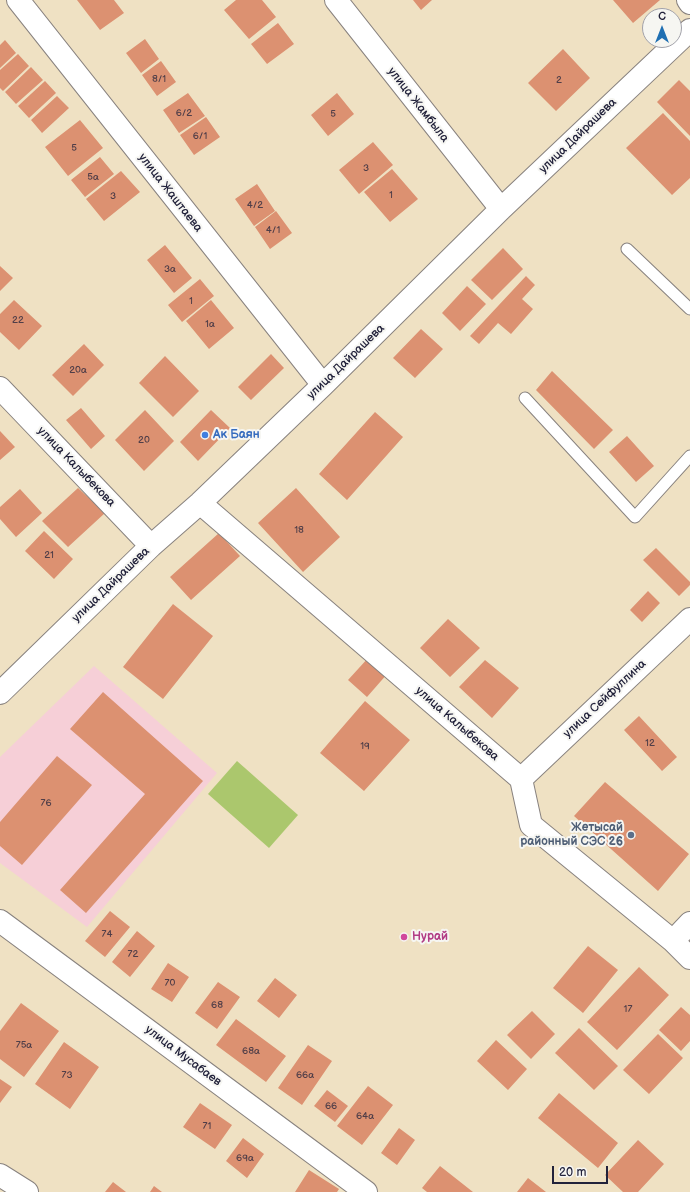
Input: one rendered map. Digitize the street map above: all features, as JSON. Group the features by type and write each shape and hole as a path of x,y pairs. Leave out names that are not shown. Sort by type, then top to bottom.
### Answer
{"street":[{"name":"улица Жаштаева","path":"18,0 323,385"},
{"name":"улица Жамбыла","path":"336,0 501,209"},
{"name":"улица Дайрашева","path":"0,693 151,546 200,503 323,385 501,209 690,30"},
{"name":"улица Калыбекова","path":"0,388 151,546"},
{"name":"улица Калыбекова","path":"200,503 521,779"},
{"name":"улица Сейфуллина","path":"521,779 690,619"},
{"path":"521,779 530,824 673,941 690,958"},
{"name":"улица Мусабаев","path":"0,921 366,1192"},
{"path":"673,941 690,923"},
{"path":"0,1175 27,1192"}],"lane":[{"path":"627,249 690,309"},
{"path":"525,398 635,517 690,456"}],"shaded area":[{"path":"94,666 217,773 87,927 0,863 0,757"}],"green space":[{"path":"237,761 298,815 269,848 208,794"}],"building":[{"path":"77,0 114,0 124,13 100,30"},
{"path":"236,0 262,0 276,17 249,39 224,10"},
{"path":"413,0 432,0 421,10"},
{"path":"613,0 660,0 651,8 642,8 642,15 633,23"},
{"path":"278,23 294,44 267,64 251,44"},
{"path":"145,39 159,59 141,73 126,53"},
{"path":"5,40 16,53 0,68 0,45"},
{"path":"563,49 590,78 556,111 528,83"},
{"path":"18,54 29,66 3,91 0,88 0,70"},
{"path":"161,61 176,82 157,96 142,75"},
{"path":"31,67 43,80 16,104 5,92"},
{"path":"679,80 690,91 690,136 657,102"},
{"path":"45,81 56,93 29,118 18,106"},
{"path":"188,93 205,116 179,133 163,110"},
{"path":"337,93 354,114 328,136 311,115"},
{"path":"57,96 69,108 42,133 31,120"},
{"path":"663,113 690,141 690,178 672,195 626,148"},
{"path":"206,117 220,137 194,155 180,135"},
{"path":"80,120 103,148 68,176 45,147"},
{"path":"373,142 393,165 359,194 339,170"},
{"path":"100,157 114,174 85,197 71,180"},
{"path":"392,169 418,199 390,222 364,192"},
{"path":"121,171 140,192 104,221 86,199"},
{"path":"257,184 275,211 254,226 235,199"},
{"path":"276,211 292,233 270,249 255,227"},
{"path":"165,245 192,278 174,293 147,260"},
{"path":"503,248 523,269 492,300 471,280"},
{"path":"0,266 13,278 0,291"},
{"path":"526,276 535,285 522,299 533,309 511,334 498,323 479,344 470,336"},
{"path":"200,279 214,296 182,322 168,305"},
{"path":"467,286 486,304 460,331 442,313"},
{"path":"14,300 42,326 19,350 0,332 0,314"},
{"path":"211,300 234,328 209,349 186,321"},
{"path":"421,329 443,349 415,378 393,358"},
{"path":"84,344 104,365 73,396 52,375"},
{"path":"271,354 284,368 251,400 238,387"},
{"path":"165,356 199,391 173,417 139,383"},
{"path":"552,371 613,430 594,449 536,390"},
{"path":"81,408 105,436 91,449 66,420"},
{"path":"145,410 174,441 144,471 115,440"},
{"name":"Ак Баян","path":"211,410 230,428 198,461 180,442"},
{"path":"375,412 403,437 347,500 319,474"},
{"path":"0,431 15,447 0,460"},
{"path":"627,436 654,466 636,482 609,452"},
{"path":"78,488 105,513 68,547 42,521"},
{"path":"296,488 340,537 303,572 258,523"},
{"path":"20,489 42,513 16,537 0,519 0,507"},
{"path":"44,531 73,559 54,579 25,551"},
{"path":"219,533 240,556 191,600 170,577"},
{"path":"656,548 690,582 690,585 679,596 643,560"},
{"path":"648,591 660,603 642,622 630,610"},
{"path":"173,604 213,636 163,699 123,667"},
{"path":"448,619 480,648 450,677 420,648"},
{"path":"369,657 388,673 367,697 348,680"},
{"path":"485,660 519,688 492,718 459,687"},
{"path":"103,692 203,781 86,913 60,890 145,794 70,729"},
{"path":"365,701 410,740 364,791 320,753"},
{"path":"639,716 677,757 662,771 624,730"},
{"path":"57,756 92,785 22,865 0,846 0,822"},
{"name":"Жетысай районный СЭС 26","path":"605,782 689,854 658,891 574,816"},
{"path":"110,911 130,927 105,957 85,941"},
{"path":"137,931 155,946 130,977 112,962"},
{"path":"588,946 618,970 583,1013 553,988"},
{"path":"168,963 189,977 172,1002 151,989"},
{"path":"639,967 669,995 617,1050 587,1022"},
{"path":"275,978 297,995 279,1018 257,1001"},
{"path":"218,982 240,997 217,1029 195,1013"},
{"path":"21,1003 59,1031 24,1077 0,1059 0,1031"},
{"path":"681,1007 690,1015 690,1041 681,1051 659,1030"},
{"path":"532,1011 555,1034 531,1059 507,1035"},
{"path":"236,1019 286,1056 266,1082 216,1045"},
{"path":"579,1028 618,1066 594,1090 555,1053"},
{"path":"658,1034 683,1058 649,1094 623,1070"},
{"path":"496,1040 527,1069 508,1090 477,1061"},
{"path":"64,1042 99,1067 70,1109 35,1084"},
{"path":"308,1045 332,1061 302,1105 278,1088"},
{"path":"0,1079 12,1087 0,1103"},
{"path":"368,1086 393,1105 362,1145 337,1126"},
{"path":"327,1090 348,1106 335,1122 314,1106"},
{"path":"559,1093 618,1143 598,1168 538,1118"},
{"path":"200,1103 232,1125 215,1149 183,1127"},
{"path":"399,1128 415,1140 397,1165 381,1153"},
{"path":"243,1138 264,1154 247,1178 226,1161"},
{"path":"638,1140 664,1164 638,1192 623,1192 605,1175"},
{"path":"440,1166 473,1192 427,1192 422,1188"},
{"path":"309,1170 339,1189 337,1192 295,1192"},
{"path":"528,1178 546,1192 517,1192"},
{"path":"113,1182 126,1192 105,1192"},
{"path":"154,1186 162,1192 150,1192"}],"place":[{"name":"Ак Баян","path":"205,435"},
{"name":"Жетысай районный СЭС 26","path":"631,835"},
{"name":"Нурай","path":"404,937"}]}
